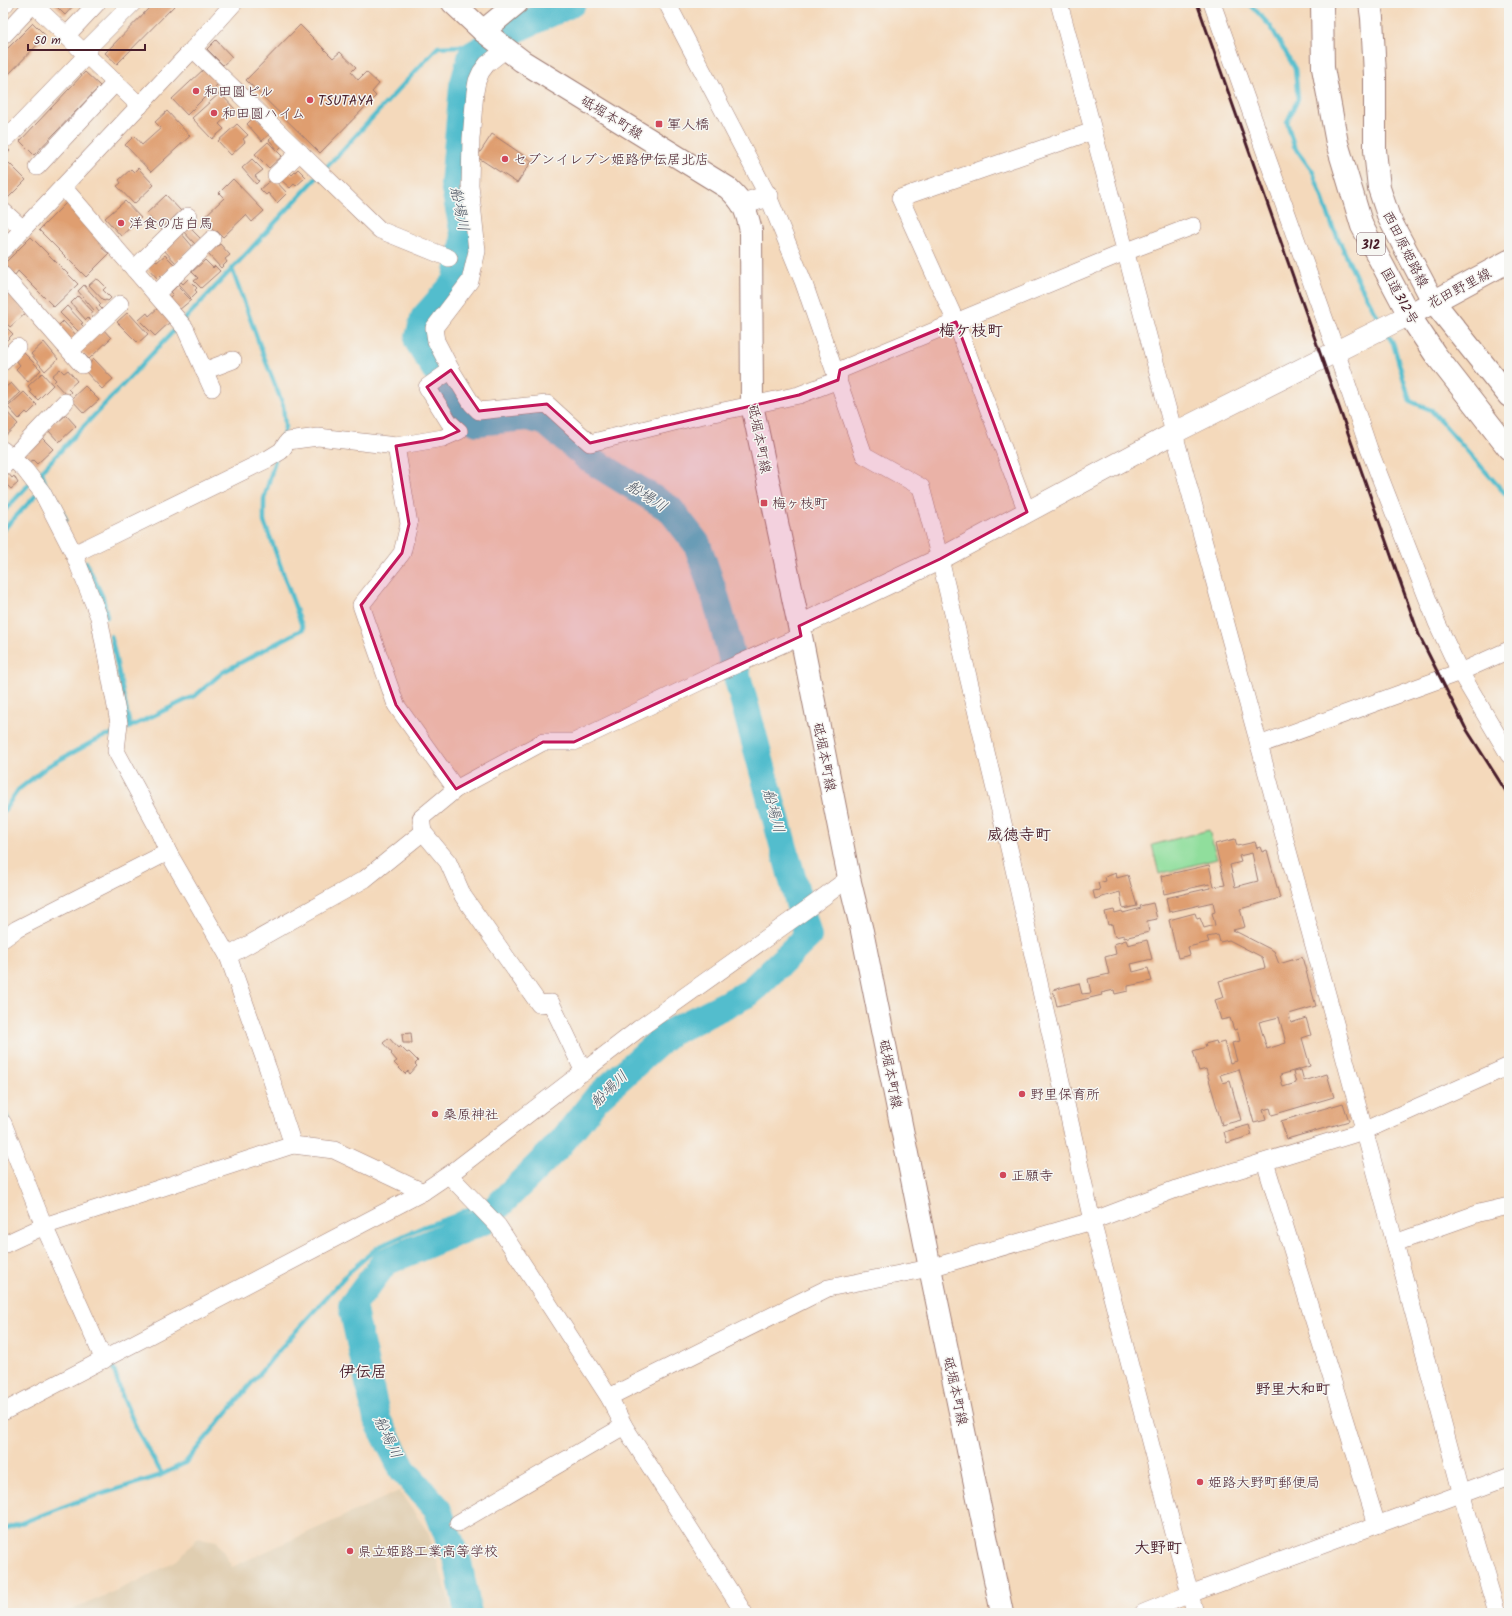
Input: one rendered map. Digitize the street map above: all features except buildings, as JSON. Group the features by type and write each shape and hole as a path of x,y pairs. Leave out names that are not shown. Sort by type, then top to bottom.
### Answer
{"main road":[{"name":"砥堀本町線","path":"453,3 494,40 522,61 728,188 747,210 751,231 752,405 800,631 849,878 862,930 930,1268 1002,1613"},
{"path":"494,40 517,3"},
{"name":"国道312号","path":"1322,3 1323,68 1337,143 1362,226 1409,315 1435,354 1509,449"},
{"name":"西田原姫路線","path":"1370,3 1375,75 1375,150 1379,188 1389,218 1433,302 1509,396"},
{"name":"花田野里線","path":"1409,315 1509,261"}],"street":[{"path":"3,6 6,3"},
{"path":"66,36 97,3"},
{"path":"7,138 133,3"},
{"path":"3,250 140,106 234,3"},
{"path":"667,3 768,196 803,281 864,455 921,487 940,559 1013,865 1092,1221 1195,1613"},
{"path":"1059,3 1174,434 1395,1243 1462,1495 1497,1613"},
{"path":"1212,3 1372,456 1437,623 1460,672 1509,755"},
{"path":"3,36 33,4 140,106"},
{"path":"494,40 487,64 477,81 471,139 470,184 477,251 470,282 434,328 436,341 451,370 472,404 480,410 547,404 590,443 690,418 799,395 838,380"},
{"path":"193,49 380,230 449,258"},
{"path":"37,167 116,82"},
{"path":"1027,512 956,322 900,198 1093,131"},
{"path":"276,175 300,152"},
{"path":"63,187 181,323 212,388"},
{"path":"743,204 768,196"},
{"path":"3,211 23,229"},
{"path":"134,269 188,216"},
{"path":"838,380 840,370 1126,252 1193,226"},
{"path":"156,294 212,239"},
{"path":"3,275 82,365"},
{"path":"70,351 120,304"},
{"path":"584,1072 551,1003 539,1004 462,896 448,862 423,832 421,818 456,789 544,742 574,742 740,663 940,559 1174,434 1409,315"},
{"path":"3,362 17,347"},
{"path":"204,372 234,360"},
{"path":"74,554 268,459 281,451 288,441 318,437 396,446 443,438 459,431 449,422 427,387 451,370"},
{"path":"65,402 6,458 25,470 42,492 74,554 99,617 119,723 116,751 155,823 168,852 228,956 293,1145"},
{"path":"396,446 409,524 402,553 361,605 396,705 456,789"},
{"path":"1259,744 1460,672 1509,650"},
{"path":"228,956 365,879 423,832"},
{"path":"3,939 24,926 168,852"},
{"path":"3,1412 423,1192 449,1175 640,1028 849,878"},
{"path":"609,1397 828,1288 930,1268 1092,1221 1176,1189 1364,1131 1509,1066"},
{"path":"3,1123 44,1226 104,1360"},
{"path":"3,1245 44,1226 293,1145 334,1150 423,1192"},
{"path":"1265,1162 1377,1525"},
{"path":"449,1175 498,1226 609,1397 624,1426 744,1613"},
{"path":"1395,1243 1479,1213 1509,1206"},
{"path":"458,1523 624,1426"},
{"path":"1143,1613 1190,1594 1462,1495 1509,1476"}],"highlighted area":[{"path":"956,322 1027,512 940,559 799,626 801,636 574,742 543,742 456,789 396,705 361,605 402,553 409,524 396,446 443,438 459,431 449,422 427,387 451,370 479,411 547,404 590,443 799,395 838,380 840,370"}],"shaded area":[{"name":"県立姫路工業高等学校","path":"399,1491 428,1532 453,1613 65,1613 138,1581 177,1560 198,1538 217,1541 232,1567"}],"green space":[{"path":"1209,830 1217,859 1159,874 1152,845"}],"waterway":[{"name":"船場川","path":"468,1613 458,1562 437,1508 403,1470 377,1419 352,1306 385,1262 483,1221 560,1144 597,1098 669,1033 749,993 808,936 716,599 697,544 670,509 588,458 546,422 527,417 477,422 461,411 418,341 424,318 456,282 465,239 454,184 463,86 472,55 522,26 572,3"},
{"path":"1249,3 1271,27 1295,69 1298,99 1287,122 1294,146 1313,172 1332,225 1356,277 1381,323"},
{"path":"3,512 232,269 438,47 461,46 472,55"},
{"path":"232,269 283,405 285,427 282,439"},
{"path":"1387,333 1393,343 1410,401 1431,410 1509,498"},
{"path":"130,727 196,695 223,672 303,629 264,522 264,499 275,460"},
{"path":"42,471 45,484 55,497 66,520"},
{"path":"3,530 38,493"},
{"path":"86,562 103,598 107,617"},
{"path":"111,636 130,727 128,728"},
{"path":"3,812 18,790 48,766 98,739 115,733"},
{"path":"3,1108 8,1120"},
{"path":"3,1530 73,1503 159,1476 185,1463 280,1349 349,1272 378,1247 423,1227 452,1217 493,1197 519,1172 560,1144"},
{"path":"111,1360 121,1393 138,1432 162,1474"}],"railway":[{"path":"1197,3 1419,635 1465,727 1509,796"}],"place":[{"name":"和田圓ビル","path":"196,91"},
{"name":"TSUTAYA","path":"310,100"},
{"name":"和田圓ハイム","path":"214,113"},
{"name":"軍人橋","path":"659,124"},
{"name":"セブンイレブン姫路伊伝居北店","path":"505,159"},
{"name":"洋食の店白馬","path":"121,223"},
{"name":"梅ヶ枝町","path":"764,503"},
{"name":"野里保育所","path":"1022,1094"},
{"name":"桑原神社","path":"435,1114"},
{"name":"正願寺","path":"1003,1175"},
{"name":"姫路大野町郵便局","path":"1200,1482"},
{"name":"県立姫路工業高等学校","path":"350,1551"}],"district":[{"name":"梅ケ枝町","path":"971,330"},
{"name":"威徳寺町","path":"1019,834"},
{"name":"伊伝居","path":"363,1371"},
{"name":"野里大和町","path":"1293,1389"},
{"name":"大野町","path":"1158,1547"}]}
